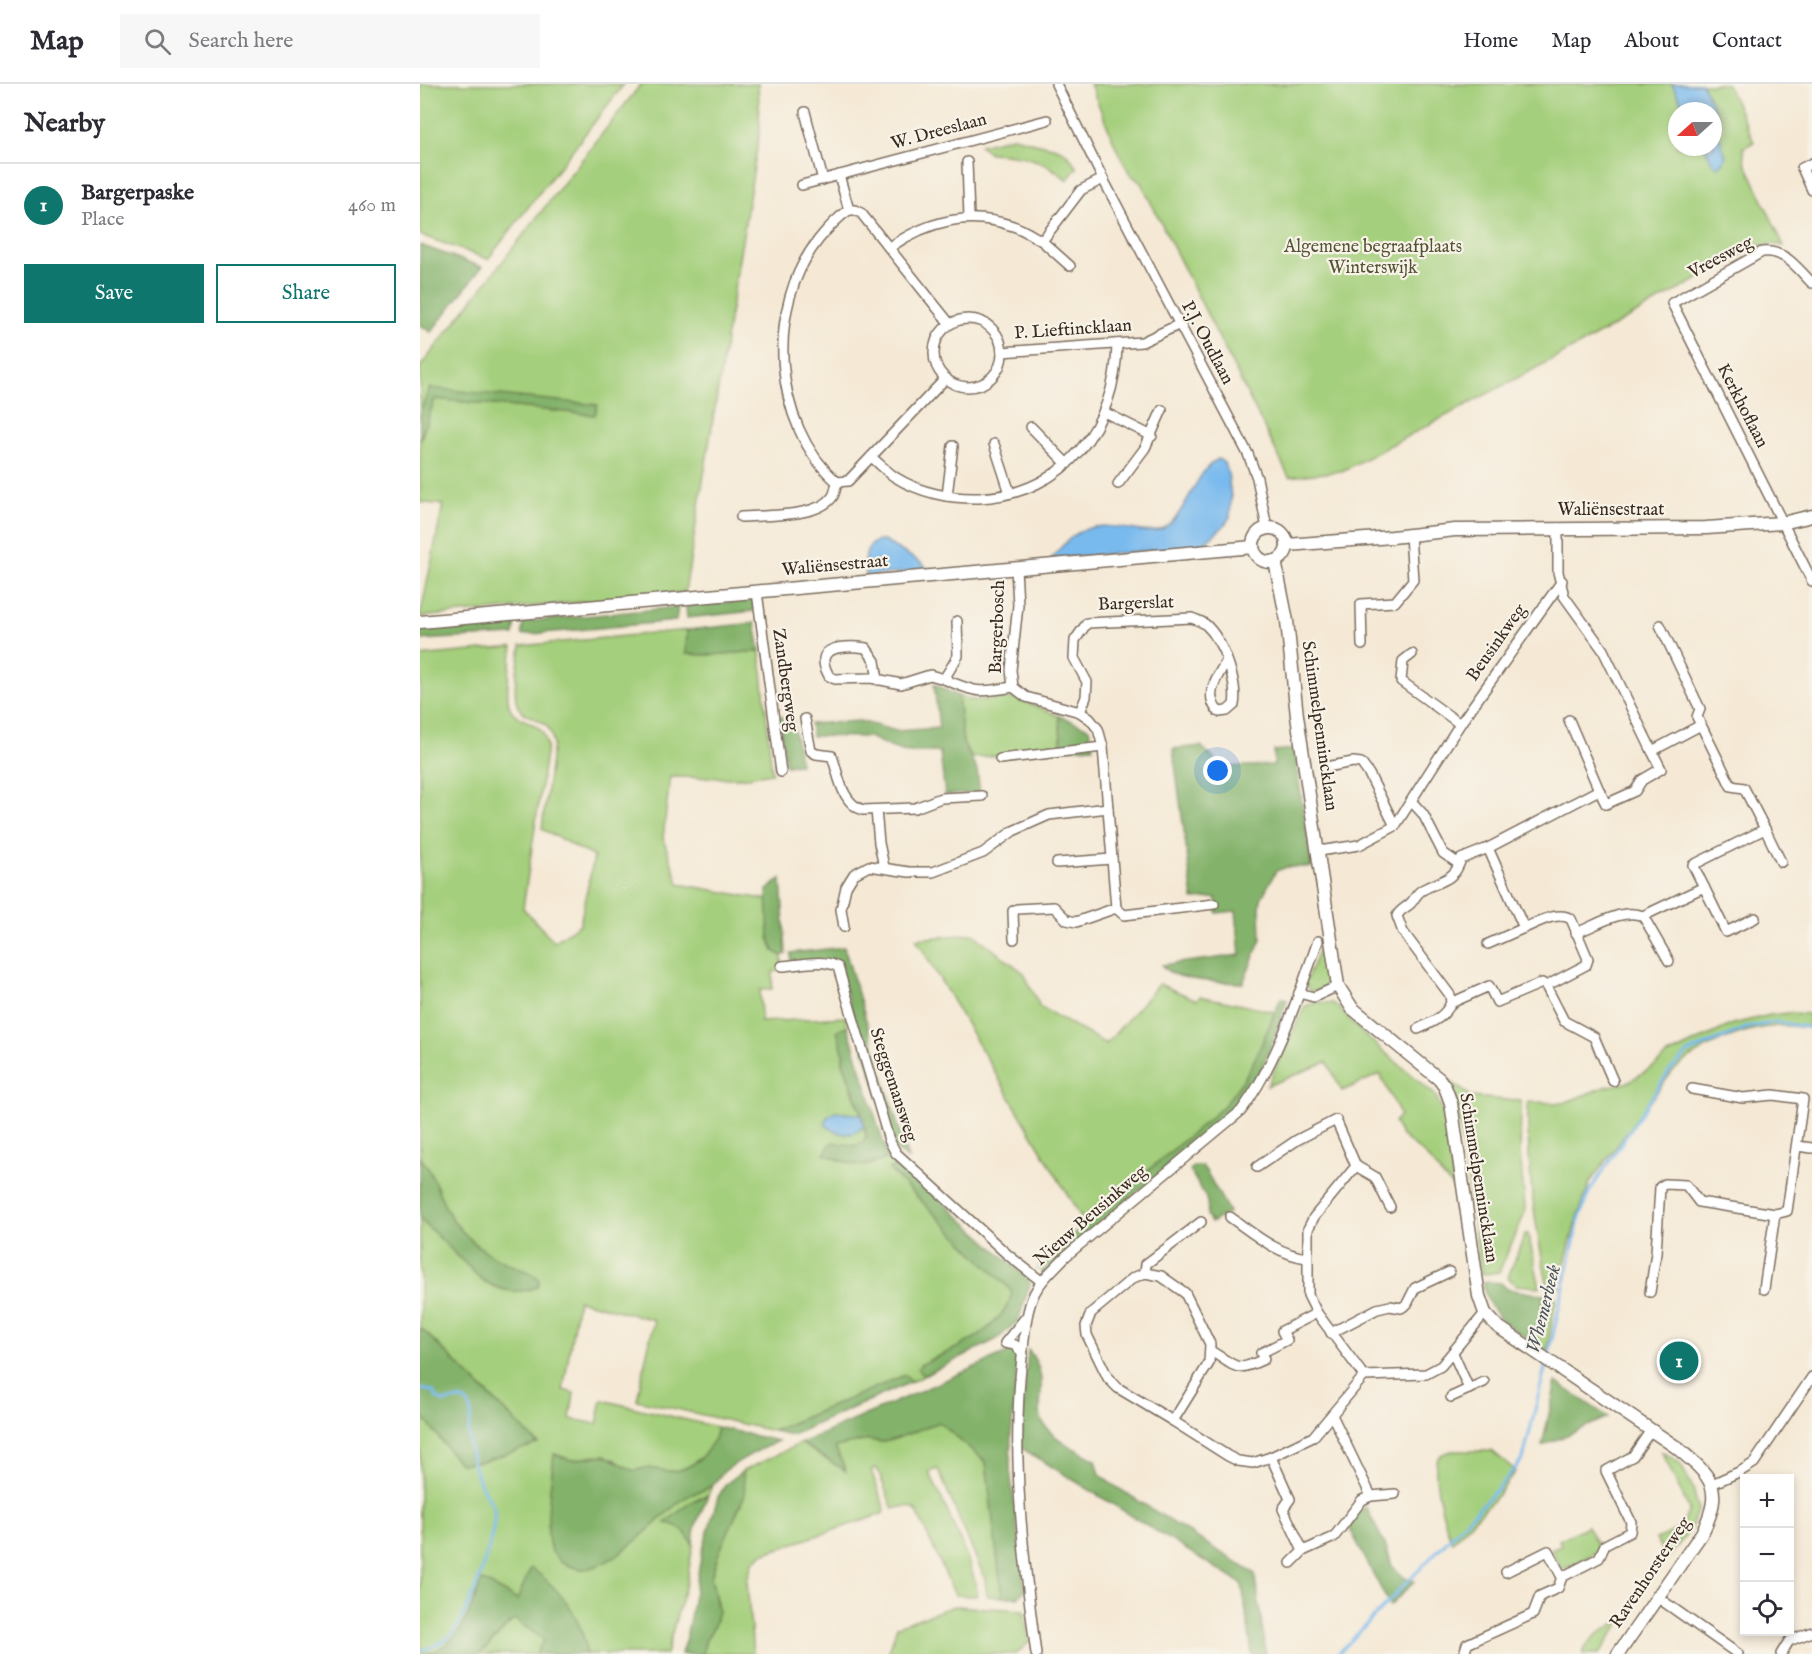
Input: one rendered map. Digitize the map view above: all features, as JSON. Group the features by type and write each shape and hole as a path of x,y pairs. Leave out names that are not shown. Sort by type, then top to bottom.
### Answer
{"street":[{"name":"P.J. Oudlaan","path":"1056,84 1178,325 1248,454 1257,478 1267,528"},
{"path":"805,112 823,180"},
{"name":"W. Dreeslaan","path":"802,185 1047,120"},
{"path":"967,162 969,218"},
{"path":"1812,163 1802,168 1812,190"},
{"path":"839,175 849,210"},
{"path":"1042,241 1081,190 1103,179"},
{"path":"849,210 861,213 890,247 950,324 935,344 934,357 938,369 946,378 848,481 837,482 828,474 808,446 795,418 784,383 783,337 788,306 797,276 812,248 840,215 849,210"},
{"path":"890,247 907,235 936,222 983,218 1015,226 1042,241 1070,266"},
{"name":"Vreesweg","path":"1672,303 1762,252 1773,251 1785,256 1812,283"},
{"name":"Kerkhoflaan","path":"1672,303 1812,581"},
{"name":"P. Lieftincklaan","path":"946,378 957,385 970,387 983,384 993,376 1000,365 1002,352 999,338 984,323 978,320 963,319 950,324"},
{"name":"P. Lieftincklaan","path":"1002,352 1142,342 1178,325"},
{"path":"871,457 896,478 926,491 947,496 993,497 1031,486 1067,464 1084,445 1104,412 1117,368 1117,344"},
{"path":"1118,484 1136,462 1152,436 1162,410"},
{"path":"1104,412 1152,436"},
{"path":"1031,427 1067,464"},
{"path":"994,444 1010,493"},
{"path":"947,496 953,446"},
{"path":"741,517 802,512 819,508 834,496 837,482"},
{"name":"Waliënsestraat","path":"1287,545 1455,530 1706,528 1782,523 1812,516"},
{"path":"1267,528 1273,528 1283,534 1287,545 1286,552 1281,558 1269,562 1258,558 1253,547 1256,535 1267,528"},
{"path":"1558,528 1558,572 1564,596 1603,650 1661,769 1642,780 1635,791 1606,804 1569,720"},
{"path":"1362,645 1360,604 1395,602 1413,579 1410,535"},
{"name":"Waliënsestraat","path":"420,622 1253,547"},
{"name":"Schimmelpennincklaan","path":"1275,561 1287,621 1297,716 1338,986 1352,1008 1439,1079 1445,1087 1451,1103 1479,1296 1485,1313"},
{"name":"Bargerbosch","path":"1016,568 1018,605 1011,670 1013,687 1026,697 1080,712"},
{"name":"Beusinkweg","path":"1395,826 1461,724 1562,581"},
{"name":"Zandbergweg","path":"757,592 781,772"},
{"name":"Bargerslat","path":"1080,712 1086,697 1087,682 1074,658 1075,640 1087,622 1192,618 1204,622 1227,660 1234,678 1236,693 1234,705 1227,711 1219,712 1212,702 1211,690 1227,660"},
{"path":"878,680 874,661 866,648 847,645 824,655 823,663 829,676 835,678 871,678 878,680 901,684 930,675 944,679 958,656 957,621"},
{"path":"1660,625 1700,709 1697,717 1731,786 1744,788 1781,862"},
{"path":"1412,654 1403,661 1401,681 1461,724"},
{"name":"Bargerbosch","path":"944,679 970,691 982,692 1013,687"},
{"path":"1080,712 1098,729 1103,747 1116,908 1124,915 1214,904"},
{"path":"805,719 811,751 832,756 847,800 856,808 876,810 915,808 941,798 982,796"},
{"path":"1652,751 1701,725"},
{"path":"1000,759 1103,747"},
{"path":"1319,851 1359,845 1395,826 1369,774 1361,763 1353,762 1326,767"},
{"path":"1418,1029 1438,1020 1447,1011 1451,1003 1450,995 1403,932 1397,916 1399,911 1412,902 1415,894 1445,881 1458,870 1461,859 1488,848 1599,790"},
{"path":"1412,802 1423,814 1443,853 1460,864"},
{"path":"844,927 841,909 846,886 854,874 869,866 909,872 933,872 983,853 1013,831 1049,815 1108,808"},
{"path":"876,810 879,843 885,867"},
{"path":"1755,918 1726,932 1693,865 1765,829"},
{"path":"1488,848 1524,928"},
{"path":"1057,863 1112,859"},
{"path":"1642,916 1704,887"},
{"path":"1014,939 1013,911 1017,909 1054,907 1067,920 1076,922 1116,908"},
{"path":"1576,933 1626,913 1635,913 1642,916 1669,961"},
{"path":"1488,944 1558,916 1565,915 1571,919 1588,959 1586,965 1546,986"},
{"name":"Nieuw Beusinkweg","path":"1036,1654 1020,1521 1017,1463 1018,1398 1026,1317 1034,1294 1041,1281 1066,1256 1241,1111 1253,1095 1273,1056 1318,941"},
{"name":"Steggemansweg","path":"782,966 825,962 838,967 890,1140 896,1153 1008,1255 1041,1281"},
{"path":"1451,1003 1489,986 1497,1002 1542,983 1546,986 1564,1021 1594,1037 1613,1081"},
{"path":"1299,993 1314,997 1338,986"},
{"path":"1650,1292 1656,1253 1660,1187 1665,1184 1686,1185 1700,1202 1775,1214 1787,1210 1797,1146 1808,1099 1773,1095 1743,1098 1692,1089"},
{"path":"1257,1167 1297,1140 1336,1120 1356,1166 1375,1177 1390,1208"},
{"path":"1797,1146 1812,1148"},
{"path":"1356,1166 1314,1217 1308,1229 1308,1295 1317,1313 1364,1376"},
{"path":"1764,1289 1775,1214"},
{"path":"1230,1217 1277,1250 1291,1256 1307,1258"},
{"path":"1145,1273 1146,1264 1201,1222"},
{"path":"1331,1333 1377,1309 1390,1306 1401,1308 1407,1304 1415,1288 1449,1272"},
{"path":"1173,1421 1209,1363 1210,1344 1185,1293 1161,1276 1145,1273 1133,1278 1091,1313 1086,1326 1087,1335 1108,1378 1118,1388 1238,1461 1253,1463 1313,1437 1364,1376 1426,1374 1441,1366 1485,1313 1497,1326 1651,1430 1702,1468 1712,1484 1754,1463 1812,1377"},
{"path":"1211,1351 1238,1367 1244,1368 1264,1359 1262,1353 1287,1340 1282,1330 1317,1313"},
{"path":"1023,1354 1015,1346 1005,1343 1026,1317"},
{"path":"1453,1353 1469,1389"},
{"path":"1451,1396 1484,1382"},
{"path":"1332,1415 1371,1496"},
{"path":"1464,1654 1467,1644 1533,1614 1540,1596 1557,1588 1562,1577 1599,1558 1605,1545 1630,1532 1631,1522 1606,1471 1633,1456 1651,1430"},
{"path":"1271,1457 1290,1499 1283,1509 1303,1551"},
{"name":"Ravenhorsterweg","path":"1618,1654 1702,1533 1711,1516 1714,1500 1712,1484"},
{"path":"1291,1563 1303,1551 1334,1537 1362,1500 1371,1496 1395,1494"},
{"path":"1506,1572 1548,1551 1562,1577"},
{"path":"1657,1598 1738,1654"},
{"path":"1781,1654 1789,1641 1812,1632"}],"green space":[{"path":"420,84 624,84 488,259 420,235"},
{"path":"641,84 758,84 760,130 685,592 420,617 443,505 420,502 420,441 435,399 595,415 430,388 420,411 420,367"},
{"name":"Algemene begraafplaats Winterswijk","path":"1090,84 1672,84 1681,102 1668,102 1668,156 1709,156 1712,162 1714,156 1722,156 1722,102 1711,102 1702,84 1727,84 1754,142 1743,148 1745,162 1784,246 1765,245 1747,251 1744,248 1743,254 1585,342 1342,471 1289,477 1141,183 1130,174 1118,152"},
{"path":"1012,137 1060,149 1068,155 1077,168 1067,180 1041,162 1021,156 990,153 980,145"},
{"path":"420,245 482,267 431,332 420,325"},
{"path":"430,388 598,405 595,415 435,399 420,441 420,411"},
{"path":"754,600 754,611 687,618 686,606"},
{"path":"678,607 676,621 522,635 523,622"},
{"path":"516,621 514,635 420,640 420,628"},
{"path":"755,623 760,651 711,655 686,654 687,630"},
{"path":"687,630 686,654 711,655 760,651 772,773 743,778 670,777 663,838 679,884 768,900 769,938 774,951 782,956 782,970 773,972 772,989 760,990 761,1022 845,1017 848,1027 837,1031 843,1051 843,1062 861,1115 836,1112 828,1127 843,1133 861,1129 864,1125 866,1136 863,1143 857,1146 844,1145 824,1154 856,1165 869,1164 888,1158 901,1164 889,1169 1009,1288 1012,1295 1006,1307 989,1328 966,1343 929,1360 922,1374 926,1375 911,1382 905,1375 773,1431 637,1400 654,1320 578,1300 563,1390 574,1393 570,1419 597,1424 602,1400 717,1427 706,1452 693,1464 676,1471 647,1469 634,1471 624,1467 615,1459 595,1456 571,1460 555,1454 579,1569 592,1567 620,1553 682,1499 712,1486 708,1495 698,1498 667,1523 683,1530 693,1545 687,1580 666,1654 586,1654 585,1645 482,1580 467,1617 454,1638 444,1647 420,1654 420,1413 457,1461 538,1443 420,1327 420,1219 482,1280 494,1287 538,1278 489,1254 464,1233 448,1213 430,1172 420,1157 420,656 513,647 508,686 510,708 517,716 540,729 547,746 523,908 554,942 580,924 594,857 542,829 553,744 547,727 525,714 517,704 516,683 521,646"},
{"path":"934,684 958,696 963,743 977,770 980,793 945,795 940,752 905,752 869,737 812,736 810,724 860,721 896,731 939,728"},
{"path":"958,696 972,700 1015,699 1059,716 1062,749 972,758 963,743"},
{"path":"1059,716 1089,728 1093,747 1062,749"},
{"path":"779,717 792,717 800,764 786,765"},
{"path":"1201,746 1222,767 1274,765 1274,751 1294,749 1312,867 1287,867 1276,871 1261,899 1261,939 1243,983 1187,978 1168,971 1162,965 1240,955 1236,911 1217,913 1216,898 1193,899 1173,749"},
{"path":"781,879 786,954 782,956 774,951 769,938 767,890"},
{"path":"973,934 1024,973 1040,1007 1106,1044 1159,984 1197,1000 1200,996 1275,1012 1244,1079 1222,1108 1085,1224 916,939"},
{"path":"1323,940 1329,981 1325,987 1314,992 1309,990 1305,983"},
{"path":"844,947 908,1159 895,1148 838,967 791,965 791,953"},
{"path":"1281,998 1287,1000 1261,1071 1241,1101 1217,1126 1094,1227 1044,1274 1038,1268 1057,1248 1222,1108 1244,1079 1258,1053"},
{"path":"1317,1002 1332,1003 1337,1006 1361,1032 1435,1095 1443,1112 1454,1189 1425,1155 1401,1135 1394,1122 1400,1115 1380,1074 1342,1091 1327,1062 1267,1086 1305,1006"},
{"path":"1789,1013 1810,1014 1807,1028 1778,1026 1735,1035 1708,1047 1672,1072 1590,1182 1576,1222 1558,1289 1548,1287 1532,1195 1528,1102 1564,1103 1604,1087 1626,1083 1668,1055 1733,1024"},
{"path":"848,1027 888,1158 870,1164 856,1165 824,1154 832,1142 857,1146 866,1136 866,1129 843,1062 843,1051 837,1031"},
{"path":"1449,1080 1472,1097 1521,1101 1520,1151 1525,1208 1499,1272 1481,1273 1456,1101"},
{"path":"420,1157 430,1172 448,1213 464,1233 489,1254 538,1278 537,1287 522,1291 509,1291 482,1280 420,1219"},
{"path":"901,1164 1027,1278 1030,1284 1018,1321 997,1339 926,1375 920,1373 918,1368 920,1365 961,1346 986,1330 997,1320 1012,1294 1009,1288 889,1169"},
{"path":"1194,1166 1202,1166 1206,1171 1229,1212 1211,1223 1207,1215 1207,1202 1190,1170"},
{"path":"1525,1234 1528,1234 1540,1287 1515,1285 1508,1277"},
{"path":"1483,1283 1501,1283 1507,1289 1544,1295 1536,1344 1509,1326 1495,1312 1486,1295"},
{"path":"1544,1295 1556,1297 1547,1351 1536,1344"},
{"path":"420,1327 538,1444 484,1461 461,1464 457,1461 420,1413"},
{"path":"1014,1350 1018,1355 1010,1470 1025,1590 1018,1597 1002,1597 986,1462 939,1422 892,1440 883,1442 868,1440 835,1447 846,1471 801,1443"},
{"path":"1028,1350 1040,1372 1041,1419 1049,1431 1096,1460 1100,1474 1110,1483 1255,1574 1266,1654 1252,1654 1242,1584 1020,1447"},
{"path":"905,1375 911,1382 792,1435 773,1431"},
{"path":"1556,1382 1608,1417 1542,1446"},
{"path":"939,1422 986,1462 1002,1597 987,1596 985,1579 938,1469 929,1472 966,1556 976,1587 976,1596 955,1595 917,1512 909,1507 893,1509 877,1468 871,1470 885,1510 882,1514 762,1554 752,1563 747,1581 753,1654 703,1654 705,1642 716,1620 717,1603 711,1577 718,1555 745,1494 743,1471 801,1443 845,1469 834,1447 868,1440 883,1442 892,1440"},
{"path":"717,1427 778,1441 732,1466 710,1487 682,1500 613,1558 585,1569 573,1567 554,1555 548,1530 554,1454 571,1460 605,1455 634,1471 647,1468 676,1471 693,1464 706,1452"},
{"path":"1452,1451 1492,1451 1516,1471 1497,1496 1452,1542 1440,1502 1436,1469 1439,1457"},
{"path":"1662,1452 1680,1463 1693,1488 1698,1508 1691,1529 1666,1560 1656,1539 1677,1528 1689,1509"},
{"path":"743,1471 745,1494 718,1555 711,1577 718,1611 714,1626 705,1642 703,1654 681,1654 687,1634 702,1552 718,1497 726,1484"},
{"path":"708,1495 695,1527 693,1545 682,1530 665,1523 691,1502"},
{"path":"1366,1507 1386,1547 1392,1566 1405,1578 1414,1581 1390,1606 1349,1527"},
{"path":"1587,1526 1600,1550 1563,1570 1551,1549 1561,1545 1559,1540"},
{"path":"531,1568 551,1584 568,1605 581,1629 586,1654 536,1654 544,1640 514,1619 480,1654 428,1654 450,1641 464,1624 482,1580 517,1600"},
{"path":"954,1606 1024,1610 1029,1642 1016,1654 888,1654 897,1626"},
{"path":"514,1619 545,1640 536,1654 480,1654"},
{"path":"1623,1619 1599,1654 1583,1654 1594,1637"}],"water":[{"path":"1672,84 1702,84 1711,102 1681,102"},
{"path":"1722,144 1726,156 1723,163 1718,167 1709,156 1722,156"},
{"path":"1219,459 1225,464 1228,473 1231,498 1230,517 1223,527 1200,546 1051,559 1069,539 1087,529 1108,526 1148,532 1162,529 1178,514 1204,472"},
{"path":"877,541 884,541 922,563 929,570 866,576 867,551"},
{"path":"836,1112 861,1115 864,1125 850,1134 835,1131 825,1124 827,1117"}],"waterway":[{"name":"Whemerbeek","path":"1548,1357 1579,1219 1589,1192 1670,1070 1689,1052 1746,1028 1776,1022 1806,1027"},
{"name":"Whemerbeek","path":"1338,1654 1498,1488 1523,1459 1546,1364"},
{"path":"420,1389 433,1391 436,1397 444,1402 461,1400 469,1405 471,1413 468,1437 473,1464 494,1509 487,1554 459,1625 445,1640 420,1651"}],"place":[{"name":"Bargerpaske","path":"1679,1361"}]}
